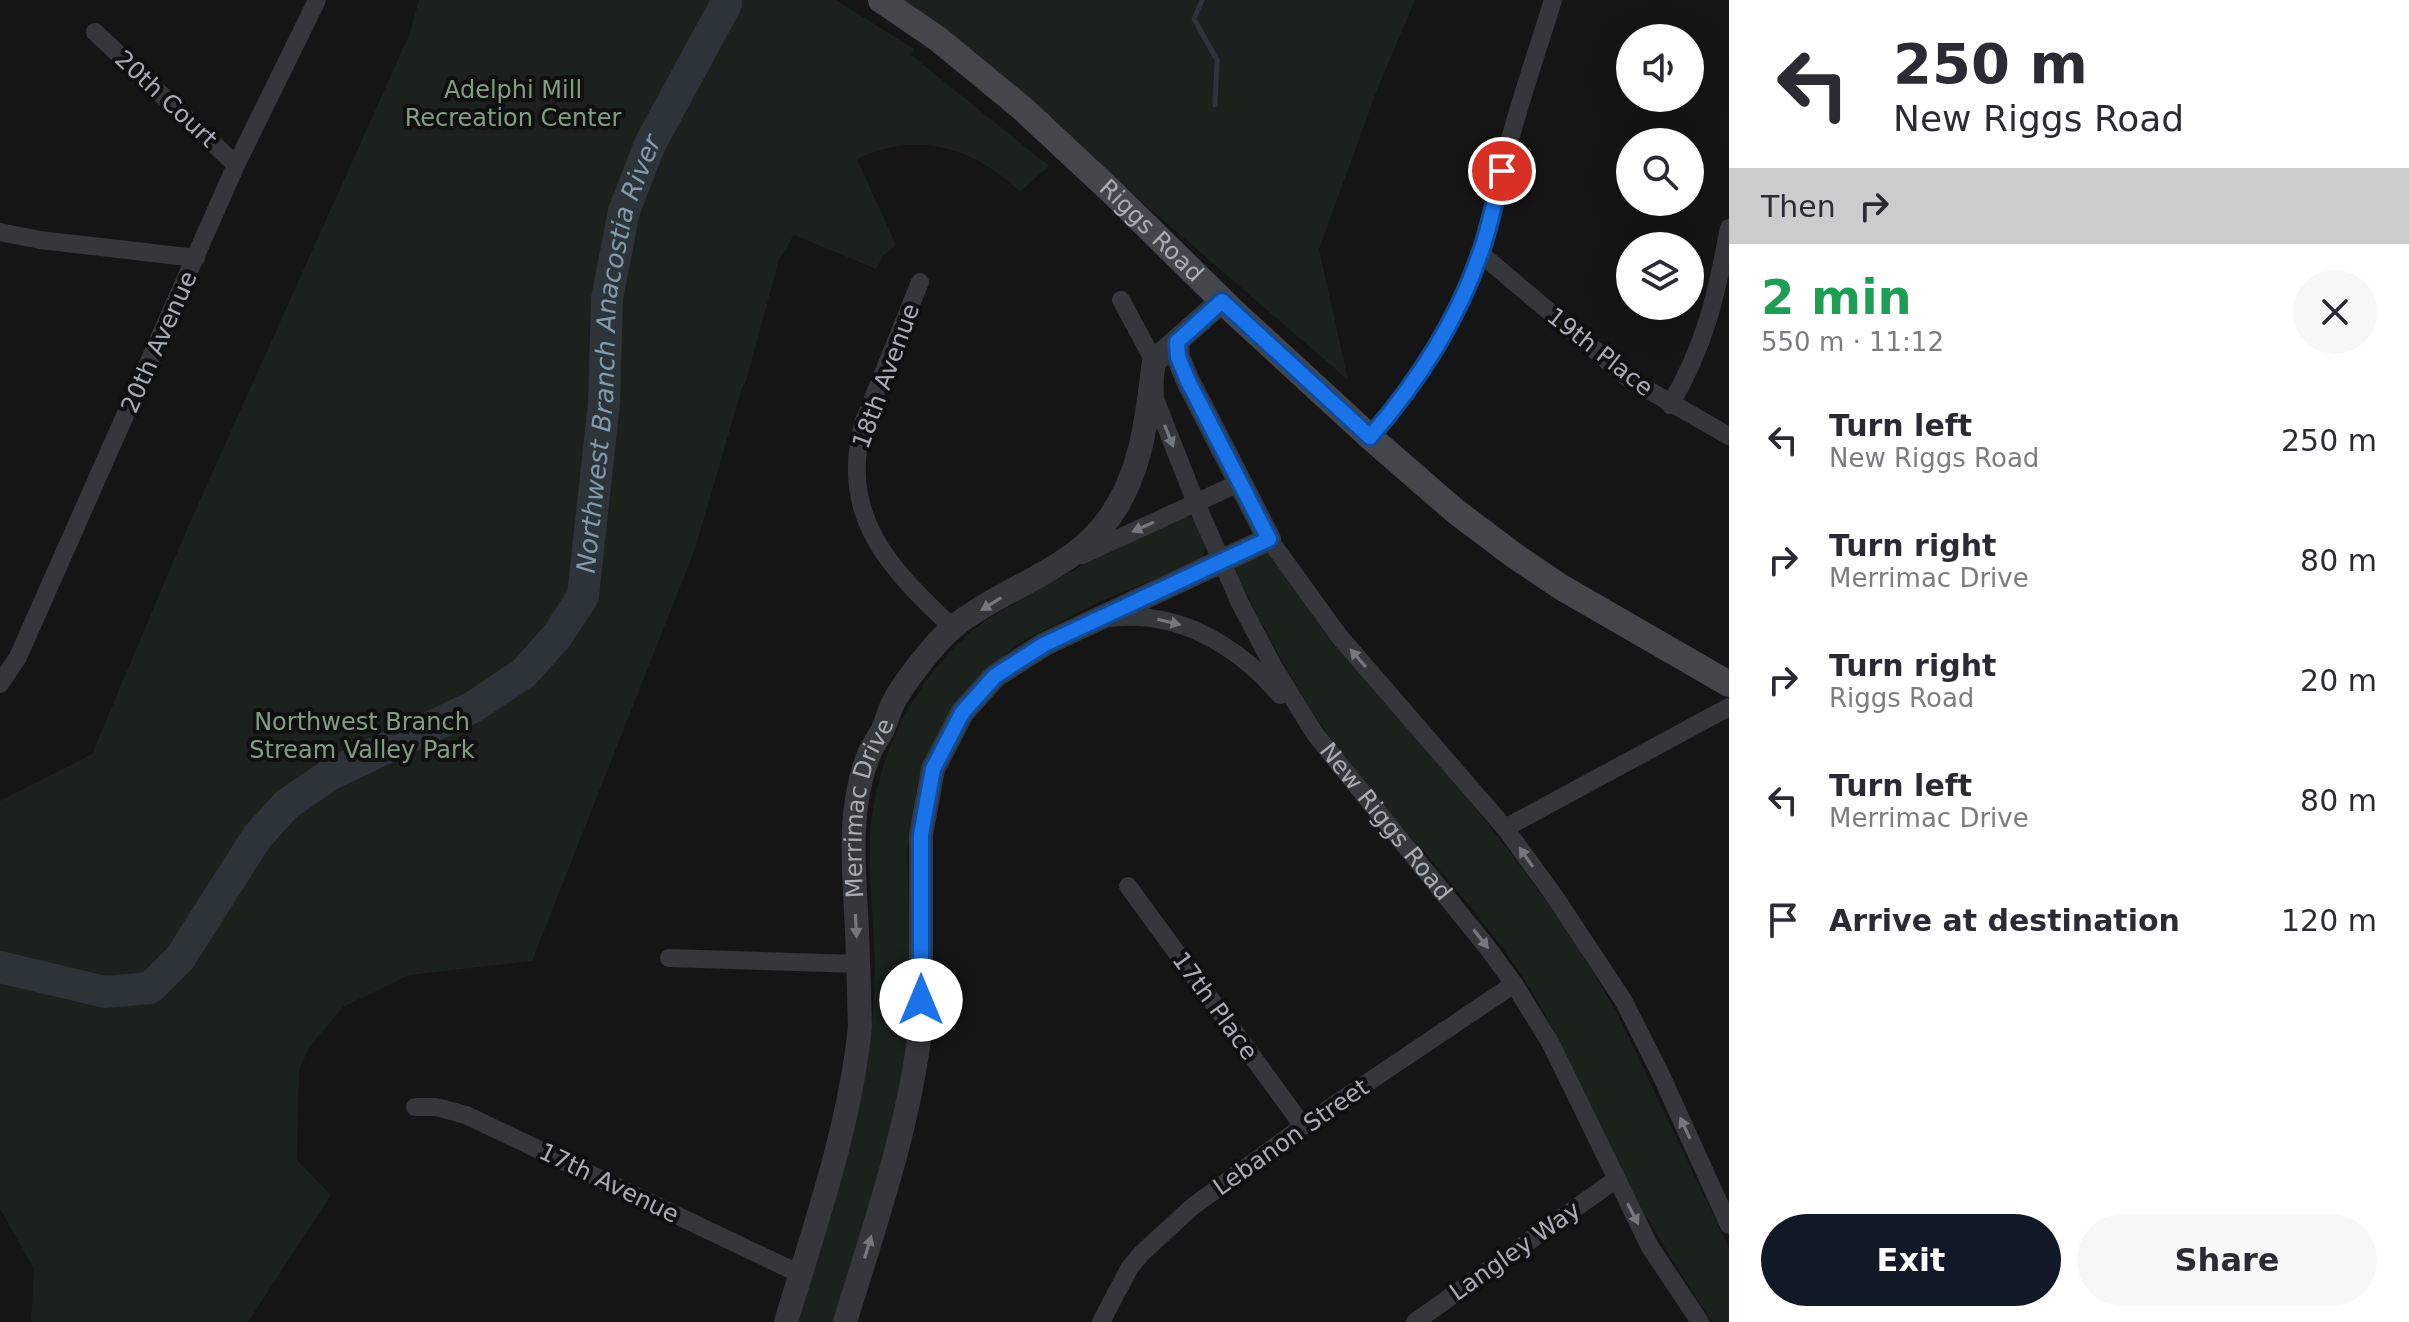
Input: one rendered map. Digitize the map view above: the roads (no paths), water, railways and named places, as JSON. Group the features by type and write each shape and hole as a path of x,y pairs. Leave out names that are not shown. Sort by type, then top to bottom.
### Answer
{"main road":[{"name":"Riggs Road","path":"881,0 938,39 1022,108 1222,301 1454,510 1561,587 1729,684"}],"street":[{"name":"20th Avenue","path":"0,684 18,657 236,165 317,0"},
{"path":"1370,437 1400,403 1446,328 1481,254 1508,145 1553,0"},
{"name":"20th Court","path":"95,32 236,165"},
{"path":"1670,405 1694,362 1708,324 1729,228"},
{"path":"0,232 40,240 196,258"},
{"name":"19th Place","path":"1481,254 1629,379 1729,436"},
{"name":"18th Avenue","path":"920,282 864,421 858,441 856,478 863,512 879,549 910,588 953,628"},
{"name":"New Riggs Road","path":"1121,300 1154,361 1155,399 1196,503 1273,666 1315,734 1479,936 1514,984 1551,1044 1650,1247 1700,1322"},
{"path":"1059,565 1101,529 1122,497 1138,461 1154,361 1222,301"},
{"path":"1177,342 1178,357 1188,381 1269,539 1339,636 1505,828 1623,1000 1729,1225"},
{"name":"Merrimac Drive","path":"786,1322 852,1088 860,1026 853,836 869,753 883,731 893,704 908,680 953,628 1059,565 1239,483"},
{"name":"Merrimac Drive","path":"845,1322 885,1188 918,1049 922,935 919,860 927,794 933,769 962,713 995,676 1045,644 1269,539"},
{"path":"1092,622 1145,617 1182,625 1211,636 1246,660 1315,734"},
{"path":"1505,828 1729,707"},
{"name":"17th Place","path":"1128,886 1303,1126"},
{"path":"669,958 858,964"},
{"name":"Lebanon Street","path":"1101,1322 1121,1281 1142,1253 1192,1207 1303,1126 1514,984"},
{"name":"17th Avenue","path":"415,1107 436,1107 466,1115 800,1274"},
{"name":"Langley Way","path":"1415,1322 1615,1180"}],"waterway":[{"name":"Northwest Branch Anacostia River","path":"726,4 728,0"},
{"path":"1202,0 1194,19 1217,60 1215,105"},
{"name":"Northwest Branch Anacostia River","path":"0,967 105,992 150,988 180,958 257,837 287,804 331,774 473,707 524,673 557,636 583,596 604,403 607,299 624,211 650,144 726,4"}],"park label":[{"name":"Adelphi Mill Recreation Center","path":"513,104"},
{"name":"Northwest Branch Stream Valley Park","path":"362,736"}]}
